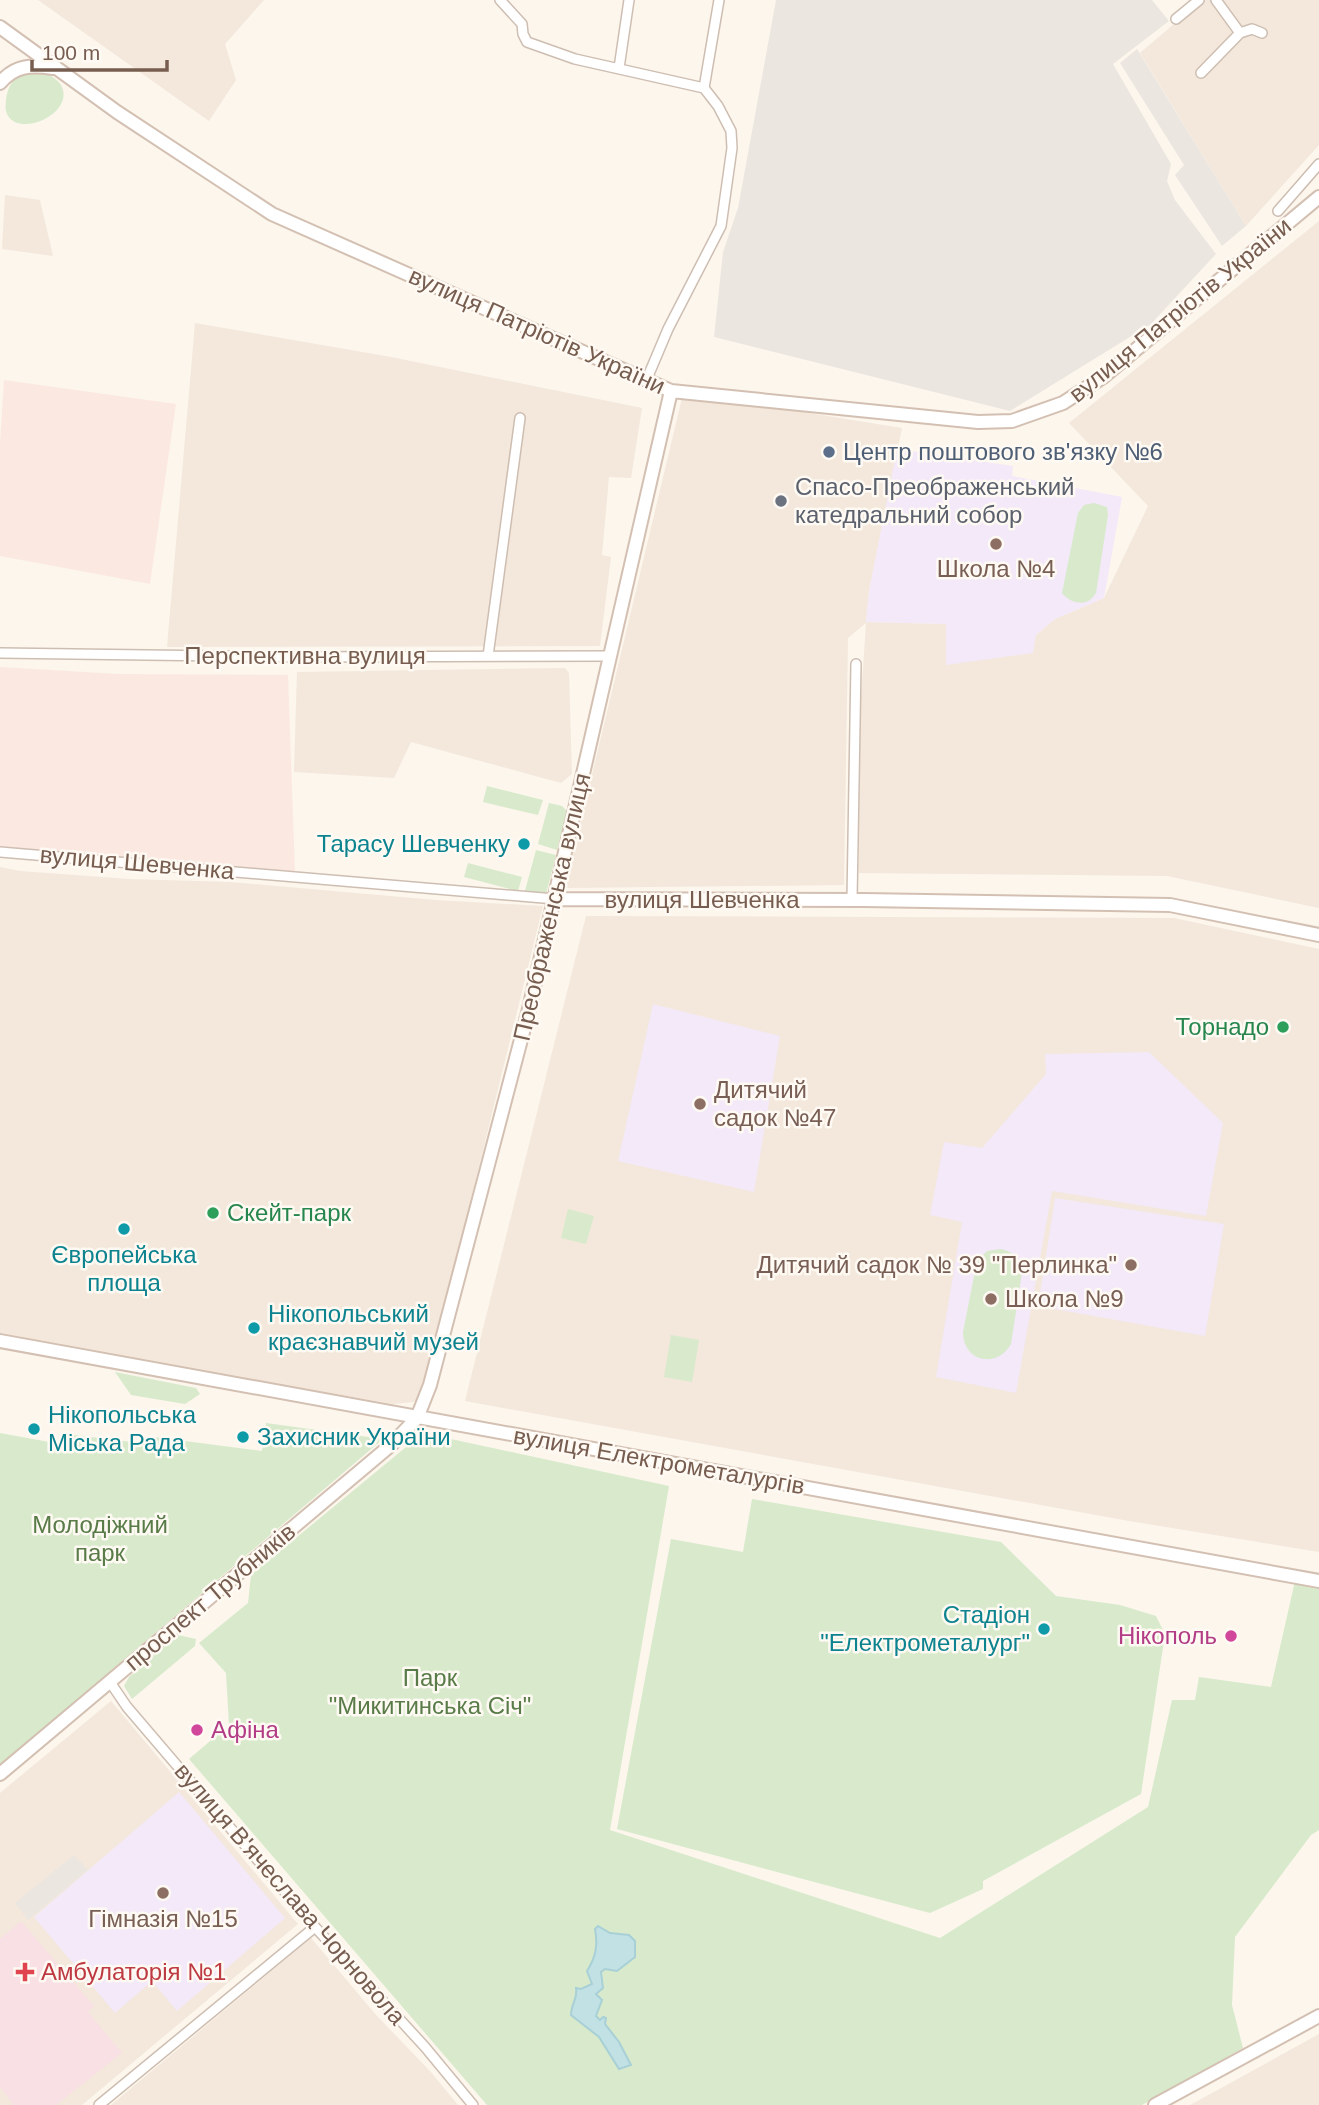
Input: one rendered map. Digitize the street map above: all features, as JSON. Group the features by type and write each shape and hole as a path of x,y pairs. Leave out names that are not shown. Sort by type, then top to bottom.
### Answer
{"main road":[{"name":"вулиця Патріотів України","path":"0,27 117,112 272,214 671,391 978,422 1012,421 1063,403 1102,377 1319,197"},
{"path":"0,83 18,68 31,65 57,69"},
{"name":"Преображенська вулиця","path":"417,1418 430,1385 528,1013 671,391"},
{"name":"вулиця Шевченка","path":"555,899 1170,905 1319,935"},
{"name":"вулиця Електрометалургів","path":"0,1340 1319,1581"},
{"name":"проспект Трубників","path":"0,1774 403,1434 417,1418"},
{"path":"1156,2105 1319,2016"}],"street":[{"path":"500,0 522,24 527,41 575,59 704,88 718,106 731,131 732,148 721,226 668,328 646,381"},
{"path":"619,68 629,0"},
{"path":"704,88 719,0"},
{"path":"1176,19 1199,0"},
{"path":"1216,0 1240,33"},
{"path":"1201,73 1240,33 1252,29 1262,33"},
{"path":"1278,211 1319,164"},
{"path":"488,656 520,418"},
{"name":"Перспективна вулиця","path":"0,653 300,657 611,656"},
{"path":"852,900 856,664"},
{"name":"вулиця Шевченка","path":"0,852 555,899"},
{"name":"вулиця В'ячеслава Чорновола","path":"110,1682 127,1707 315,1927 425,2047 473,2105"},
{"path":"99,2105 315,1927"}],"shaded area":[{"path":"38,0 264,0 225,44 236,80 209,121"},
{"path":"776,0 1152,0 1169,21 1113,64 1171,164 1167,181 1175,200 1216,254 1151,324 1010,411 714,337 723,252 738,208"},
{"path":"1202,0 1319,0 1319,145 1246,226 1140,53"},
{"path":"1137,49 1246,226 1222,246 1175,175 1184,165 1120,63"},
{"path":"5,195 40,200 53,256 2,249"},
{"path":"1319,221 1319,908 1167,876 859,873 859,729 866,623 848,638 844,885 565,888 682,398 752,404 902,428 869,591 866,622 946,624 946,665 1036,635 1055,619 1104,598 1148,506 1069,423"},
{"path":"195,323 391,357 642,408 631,478 609,477 602,555 611,557 600,646 167,647"},
{"path":"4,380 176,404 150,584 0,556 0,443"},
{"name":"Школа №4","path":"897,449 1013,466 1012,476 1122,497 1104,598 1055,619 1036,635 1033,653 946,665 946,624 866,622 869,591"},
{"path":"0,667 119,674 288,675 295,872 0,847"},
{"path":"565,668 569,673 572,774 561,783 411,742 394,778 294,772 297,672"},
{"path":"0,867 20,871 129,879 230,882 435,900 543,906 424,1390 414,1402 393,1404 143,1361 0,1333"},
{"path":"586,916 1174,918 1319,949 1319,1552 1129,1521 465,1401"},
{"name":"Дитячий садок №47","path":"653,1004 780,1036 754,1192 618,1161"},
{"name":"Школа №9","path":"1149,1052 1223,1123 1206,1216 1052,1191 1016,1393 936,1377 962,1222 930,1215 944,1142 982,1148 1046,1074 1045,1054"},
{"name":"Дитячий садок № 39 \"Перлинка\"","path":"1055,1198 1224,1224 1205,1336 1038,1306"},
{"path":"111,1701 298,1924 82,2105 0,2105 0,1793"},
{"name":"Гімназія №15","path":"179,1792 285,1918 177,2011 152,1981 115,2013 34,1917"},
{"path":"74,1855 88,1870 28,1920 15,1903"},
{"path":"21,1921 94,2006 88,2012 122,2053 56,2105 14,2105 0,2087 0,1939"},
{"path":"311,1938 458,2105 111,2105"},
{"path":"1319,2034 1319,2105 1190,2105 1225,2086"}],"green space":[{"path":"44,71 61,85 64,96 60,106 53,114 31,124 20,124 11,120 6,111 10,85 24,74"},
{"path":"1094,503 1107,507 1108,515 1096,593 1089,601 1080,603 1070,600 1062,593 1078,513 1084,505"},
{"path":"487,786 543,800 538,815 483,802"},
{"path":"549,803 562,806 567,811 557,850 538,844"},
{"path":"536,850 556,855 546,894 525,891"},
{"path":"468,863 522,877 518,891 464,877"},
{"path":"568,1209 594,1216 586,1244 561,1238"},
{"path":"1001,1249 1016,1257 1022,1272 1011,1344 998,1357 982,1359 969,1350 964,1342 963,1332 977,1261 987,1251"},
{"path":"671,1335 699,1340 692,1382 664,1377"},
{"path":"115,1372 196,1388 200,1394 185,1404 131,1395"},
{"name":"Молодіжний парк","path":"266,1423 383,1439 0,1765 0,1433 71,1446 74,1435 149,1444 154,1437 262,1451"},
{"name":"Парк \"Микитинська Січ\"","path":"423,1433 669,1486 610,1830 940,1938 1148,1807 1172,1700 1195,1700 1199,1677 1271,1687 1295,1581 1319,1586 1319,1830 1311,1835 1235,1937 1232,2005 1243,2048 1142,2105 487,2105 189,1759 229,1725 226,1673 199,1643 248,1603 251,1575"},
{"path":"752,1499 1001,1542 1056,1596 1120,1605 1156,1616 1165,1634 1141,1794 983,1881 983,1889 930,1913 617,1829 671,1539 743,1552"},
{"path":"178,1635 196,1639 195,1646 132,1699 124,1686 129,1677"}],"water":[{"path":"598,1926 610,1933 629,1935 635,1941 635,1957 617,1971 605,1969 601,1972 603,1988 596,1994 602,2000 596,2016 600,2020 606,2018 605,2024 619,2042 631,2065 619,2069 599,2037 571,2015 576,1988 581,1989 592,1984 587,1971 594,1956 595,1929"}],"place":[{"name":"Центр поштового зв'язку №6","path":"829,452"},
{"name":"Спасо-Преображенський катедральний собор","path":"781,501"},
{"name":"Школа №4","path":"996,544"},
{"name":"Тарасу Шевченку","path":"524,844"},
{"name":"Торнадо","path":"1283,1027"},
{"name":"Дитячий садок №47","path":"700,1104"},
{"name":"Скейт-парк","path":"213,1213"},
{"name":"Європейська площа","path":"124,1229"},
{"name":"Дитячий садок № 39 \"Перлинка\"","path":"1131,1265"},
{"name":"Школа №9","path":"991,1299"},
{"name":"Нiкопольський краєзнавчий музей","path":"254,1328"},
{"name":"Нiкопольська Міська Рада","path":"34,1429"},
{"name":"Захисник України","path":"243,1437"},
{"name":"Стадіон \"Електрометалург\"","path":"1044,1629"},
{"name":"Нікополь","path":"1231,1636"},
{"name":"Афіна","path":"197,1730"},
{"name":"Гімназія №15","path":"163,1893"},
{"name":"Амбулаторія №1","path":"25,1972"}]}
